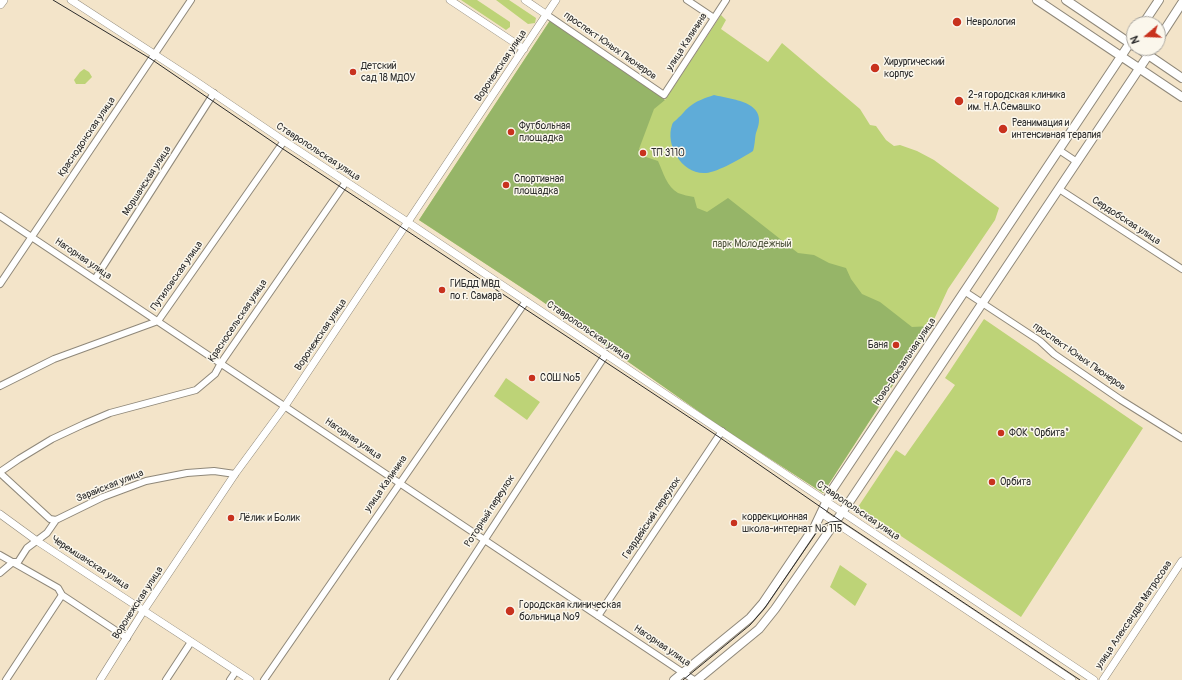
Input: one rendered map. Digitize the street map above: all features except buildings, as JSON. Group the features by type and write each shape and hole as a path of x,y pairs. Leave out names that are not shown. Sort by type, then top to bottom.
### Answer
{"main road":[{"path":"0,4 3,0"},
{"path":"1037,0 1182,97"},
{"path":"1066,0 1126,39"},
{"path":"1148,16 1159,0"},
{"path":"1166,28 1182,3"},
{"name":"Ново-Вокзальная улица","path":"674,680 750,618 763,602 815,526 832,490 964,291 1126,53"},
{"path":"695,680 759,629 775,609 842,512 1148,56"},
{"path":"1155,56 1182,78"}],"street":[{"name":"Ставропольская улица","path":"71,0 214,93 1094,680"},
{"name":"Краснодонская улица","path":"0,284 191,0"},
{"path":"450,0 524,49"},
{"name":"проспект Юных Пионеров","path":"525,0 664,95"},
{"name":"Воронежская улица","path":"100,680 144,610 235,474 285,406 556,0"},
{"path":"687,0 714,18"},
{"name":"улица Калинина","path":"664,95 726,0"},
{"name":"Моршанская улица","path":"95,279 214,93"},
{"name":"Путиловская улица","path":"0,386 54,359 158,321 284,141"},
{"path":"1059,150 1077,162"},
{"name":"Красносельская улица","path":"0,473 25,455 84,424 110,414 196,390 215,374 221,363 346,182"},
{"name":"Сердобская улица","path":"1059,189 1182,269"},
{"name":"Нагорная улица","path":"0,216 695,680"},
{"name":"проспект Юных Пионеров","path":"964,291 1040,341 1054,354 1121,400 1182,438"},
{"name":"улица Калинина","path":"264,680 526,301"},
{"name":"Роторный переулок","path":"393,680 606,354"},
{"name":"Гвардейский переулок","path":"598,616 722,431"},
{"name":"Зарайская улица","path":"0,573 12,562 18,562 27,548 47,534 56,520 103,497 146,481 187,473 214,471 235,474"},
{"path":"0,473 50,519 56,520"},
{"path":"821,513 1072,680"},
{"name":"Черемшанская улица","path":"0,514 37,541 250,680"},
{"path":"0,554 58,588 62,595 127,638"},
{"name":"улица Александра Матросова","path":"1103,680 1182,561"},
{"path":"6,680 62,595"},
{"path":"166,680 191,642"},
{"path":"230,680 236,671"}],"green space":[{"path":"461,0 477,0 510,22 510,27 506,30"},
{"path":"496,0 509,0 536,18 535,23 528,24"},
{"name":"парк Молодёжный","path":"721,15 726,20 721,29 768,62 782,43 860,109 870,125 876,126 886,140 894,146 900,145 917,151 934,160 999,208 995,220 948,289 931,326 823,493 721,427 536,297 419,220 551,19 665,100"},
{"name":"парк Молодёжный","path":"551,19 665,100 654,109 639,149 646,157 658,161 666,179 674,190 680,194 694,197 697,208 707,212 728,198 798,253 814,255 829,263 846,268 851,279 862,294 880,302 912,327 931,326 823,493 721,427 536,297 419,220"},
{"path":"84,69 89,72 92,77 85,84 76,84 74,80"},
{"name":"Орбита","path":"984,319 1143,428 1021,617 858,507 896,450 905,456 955,385 945,378"},
{"path":"506,378 540,402 527,420 494,396"},
{"path":"840,565 867,584 855,606 830,587"}],"water":[{"path":"714,95 740,101 748,104 754,109 758,115 759,123 754,149 736,161 711,172 697,172 683,164 677,157 673,150 670,133 674,122 688,108 701,100"}],"tram line":[{"path":"53,0 151,59 280,147 719,437 841,521 1080,680"},
{"path":"683,680 750,625 764,609 821,526 830,522 841,521"}],"place":[{"name":"Неврология","path":"957,22"},
{"name":"Хирургический корпус","path":"875,68"},
{"name":"Детский сад 18 МДОУ","path":"353,72"},
{"name":"2-я городская клиника им. Н.А.Семашко","path":"959,101"},
{"name":"Реанимация и интенсивная терапия","path":"1003,129"},
{"name":"Футбольная площадка","path":"511,132"},
{"name":"ТП 3110","path":"643,153"},
{"name":"Спортивная площадка","path":"506,185"},
{"name":"ГИБДД МВД по г. Самара","path":"442,290"},
{"name":"Баня","path":"896,345"},
{"name":"СОШ №5","path":"532,378"},
{"name":"ФОК \"Орбита\"","path":"1001,433"},
{"name":"Орбита","path":"992,482"},
{"name":"Лёлик и Болик","path":"231,518"},
{"name":"коррекционная школа-интернат № 115","path":"734,523"},
{"name":"Городская клиническая больница №9","path":"510,611"}]}
